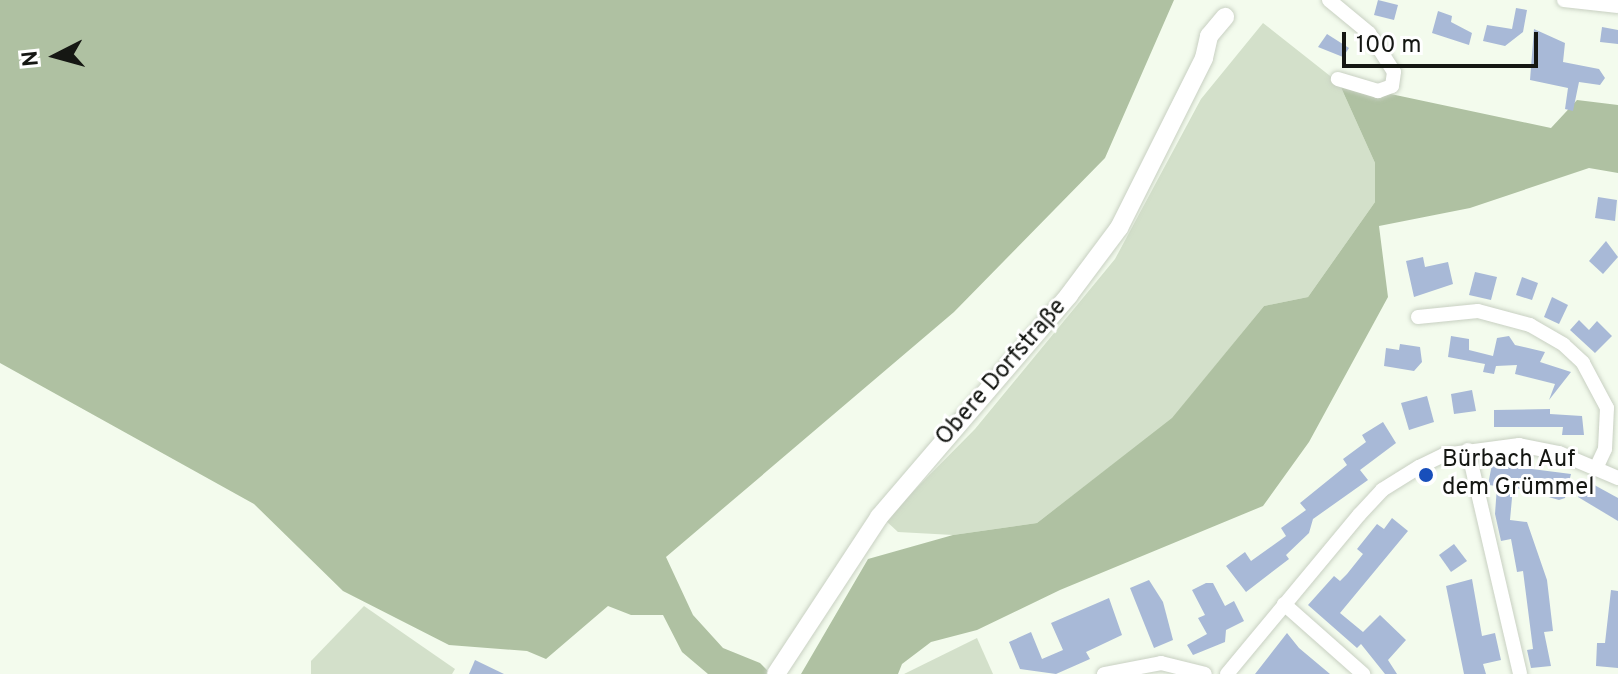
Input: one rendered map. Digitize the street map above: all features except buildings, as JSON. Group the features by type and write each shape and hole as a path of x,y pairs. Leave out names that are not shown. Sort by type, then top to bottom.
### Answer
{"street":[{"name":"Obere Dorfstraße","path":"776,674 879,517 1069,295 1119,228 1204,58 1218,40 1234,0"},
{"path":"1329,0 1369,33 1394,72 1392,86 1378,91 1338,79"},
{"path":"1564,0 1618,6"},
{"path":"1418,317 1478,311 1530,325 1564,345 1591,375 1607,408 1605,449 1597,466"},
{"path":"1227,674 1382,490 1444,455 1519,445 1597,466 1618,478"},
{"path":"1468,450 1520,674"},
{"path":"1284,604 1363,674"},
{"path":"1104,674 1161,663 1205,674"}],"green space":[{"path":"0,0 1174,0 1105,158 954,312 666,557 693,615 723,648 760,663 771,674 708,674 682,652 663,615 631,615 608,606 546,659 527,651 449,645 343,591 254,504 0,363"},
{"path":"1263,23 1339,83 1375,163 1375,202 1308,297 1264,306 1172,419 1037,523 953,535 898,532 885,520 975,429 1115,259 1201,99"},
{"path":"1339,83 1551,128 1577,100 1618,105 1618,173 1589,168 1470,208 1379,226 1388,297 1309,442 1263,506 1060,590 977,630 931,642 902,664 898,674 801,674 868,559 953,535 1037,523 1172,418 1264,306 1308,297 1375,202 1375,163"},
{"path":"364,606 455,669 452,674 311,674 311,661"},
{"path":"977,638 993,674 904,674"}],"place":[{"name":"Bürbach Auf dem Grümmel","path":"1426,475"}]}
